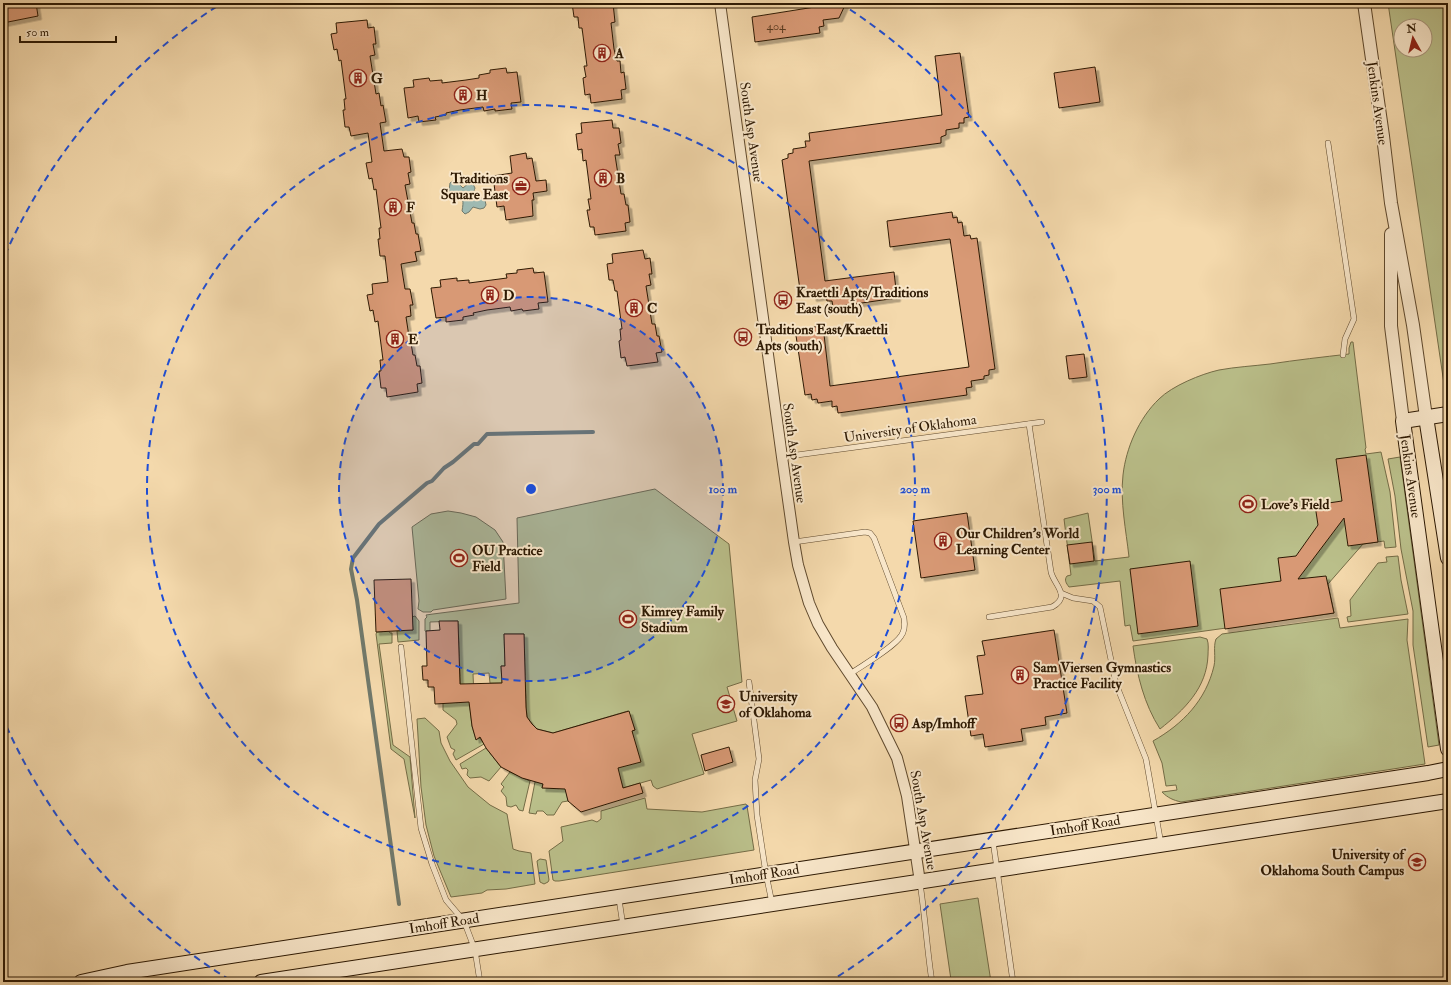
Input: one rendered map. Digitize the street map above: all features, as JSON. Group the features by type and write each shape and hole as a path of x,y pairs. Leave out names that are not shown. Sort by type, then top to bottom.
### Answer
{"main road":[{"path":"1403,421 1448,414"},
{"name":"Jenkins Avenue","path":"1426,417 1448,558"},
{"name":"Jenkins Avenue","path":"1403,421 1448,749"},
{"name":"Imhoff Road","path":"81,982 127,972 916,852 1448,769"},
{"path":"261,982 623,928 1448,800"}],"street":[{"name":"South Asp Avenue","path":"720,3 794,542 804,587 818,624 832,648 878,717 897,758 907,796 920,882"},
{"name":"Jenkins Avenue","path":"1364,3 1391,203 1413,325 1426,417"},
{"name":"Jenkins Avenue","path":"1391,203 1391,326 1403,421"}],"lane":[{"path":"1328,143 1354,319 1345,339 1343,355"},
{"name":"University of Oklahoma","path":"782,457 1042,422"},
{"path":"989,617 1052,607 1059,602 1061,593 1059,586 1053,581 1051,572 1029,424"},
{"path":"794,542 865,532 870,533 874,538 904,618 904,630 901,637 893,644 850,674"},
{"path":"1061,593 1073,598 1093,601 1100,607 1116,684 1146,759 1161,845"},
{"path":"402,647 421,828 432,864 446,900 464,921 475,950 480,982"},
{"path":"750,682 759,760 755,780 757,815 772,904"},
{"path":"993,840 1013,982"},
{"path":"920,882 925,915 927,952 932,982"},
{"path":"618,897 623,928"}],"green space":[{"path":"1388,3 1448,3 1448,383 1444,384 1396,58 1433,58 1433,18 1393,18 1393,37"},
{"name":"Love's Field","path":"1351,342 1353,342 1366,454 1381,452 1390,492 1396,547 1385,548 1384,541 1363,544 1328,584 1334,613 1133,641 1130,625 1125,626 1120,581 1069,587 1066,583 1066,577 1071,575 1064,519 1088,513 1095,561 1129,557 1122,495 1123,475 1130,444 1145,415 1159,399 1179,385 1219,370 1349,354"},
{"path":"1400,457 1439,745 1428,747 1413,645 1413,611 1401,549 1395,496 1388,459"},
{"name":"Kimrey Family Stadium","path":"655,489 729,544 742,682 727,687 737,721 692,734 704,774 657,789 653,786 651,780 623,788 619,774 566,790 568,801 562,802 554,815 547,815 543,811 537,811 536,814 529,813 535,782 543,783 542,788 604,739 635,730 628,711 553,733 537,729 527,717 524,634 504,634 505,666 501,666 502,683 490,683 489,673 473,674 474,697 469,698 472,726 476,739 480,738 484,744 456,760 453,754 455,750 451,748 447,737 457,724 456,720 443,710 443,703 461,702 458,621 430,622 430,631 425,631 426,615 519,603 517,518"},
{"name":"OU Practice Field","path":"448,511 476,517 495,530 503,542 506,599 433,610 431,612 423,612 418,609 419,601 412,527 431,514"},
{"path":"1398,556 1408,614 1348,622 1347,617 1351,616 1350,600 1378,563 1387,562 1386,557"},
{"path":"415,616 419,621 419,640 398,642 397,631 413,630 412,617"},
{"path":"1338,618 1340,628 1408,619 1407,640 1425,764 1181,802 1166,796 1162,792 1177,790 1176,785 1166,786 1162,763 1153,741 1183,719 1199,700 1205,690 1214,666 1216,639 1222,634"},
{"path":"389,631 392,633 392,643 379,644 393,745 410,757 415,818 404,759 391,749 376,634 377,632"},
{"path":"1200,637 1207,639 1208,655 1207,667 1199,688 1185,706 1160,729 1145,699 1133,646"},
{"path":"425,718 439,731 441,743 450,761 468,787 490,805 507,814 513,849 531,853 535,884 506,889 487,890 482,893 451,897 434,856 426,825 421,787 417,719"},
{"path":"486,748 501,767 489,781 481,777 470,778 467,775 468,770 466,768 462,769 460,764"},
{"path":"510,772 530,781 523,811 519,810 516,805 511,807 507,806 506,797 501,791 504,787 501,784"},
{"path":"645,798 647,809 702,812 746,804 754,850 559,881 553,880 549,851 563,841 561,827 592,820 597,822 601,819 601,811"},
{"path":"540,859 546,860 549,880 544,884 540,882 537,861"},
{"path":"978,898 991,982 960,982 959,979 951,980 940,904"}],"water":[{"path":"456,179 461,180 460,185 463,188 469,183 473,184 475,188 473,193 474,197 485,200 486,205 484,208 480,209 473,207 465,214 462,211 462,199 449,191 450,183"}],"building":[{"path":"3,3 36,3 38,16 3,23"},
{"name":"A","path":"572,3 613,3 615,22 611,23 614,49 617,61 620,61 621,73 624,72 626,89 621,90 622,99 591,103 590,94 585,95 583,78 586,77 584,66 587,66 582,28 579,28 578,17 574,17"},
{"path":"821,3 846,3 839,18 823,20 824,26 819,27 820,33 755,42 752,17 821,6"},
{"path":"367,20 368,28 374,27 376,44 373,44 375,55 370,56 376,94 379,93 386,122 380,123 384,151 402,149 404,157 409,157 411,172 408,173 410,184 405,185 412,223 414,223 416,234 418,234 421,251 415,252 417,261 401,264 405,289 410,289 413,305 410,305 411,316 406,317 410,343 413,355 415,355 417,366 420,366 422,383 417,384 418,392 387,397 386,388 381,388 379,371 381,371 380,360 383,360 378,321 375,322 373,310 370,311 367,295 373,294 372,284 388,282 385,256 380,256 378,239 380,239 379,228 381,228 376,189 374,190 372,178 369,179 366,163 372,162 368,133 351,136 349,127 345,127 343,110 345,110 344,99 346,99 341,60 339,61 337,49 334,50 331,34 337,33 336,23"},
{"path":"960,53 969,117 964,118 964,123 959,123 959,128 946,130 946,135 941,137 941,143 809,161 825,281 894,272 897,298 833,307 832,301 827,301 826,296 813,298 812,293 806,294 806,288 800,290 782,160 788,158 788,154 793,153 793,149 806,147 805,141 810,141 809,133 942,115 935,56"},
{"path":"1095,67 1100,102 1059,108 1054,73"},
{"name":"H","path":"506,68 507,73 517,72 521,102 511,103 512,109 495,111 495,109 484,111 483,107 460,110 435,117 436,120 419,122 418,116 408,118 404,88 414,87 413,80 429,78 430,81 442,80 442,83 466,80 479,78 479,75 490,73 490,70"},
{"name":"B","path":"612,120 613,128 619,128 621,143 618,144 620,155 615,155 621,194 624,194 626,205 628,205 630,222 625,223 626,231 595,235 594,227 590,227 587,210 590,210 588,199 591,199 586,160 583,161 582,149 578,150 576,134 582,133 581,123"},
{"name":"Traditions Square East","path":"526,153 527,159 532,158 536,181 546,180 547,191 533,193 533,216 506,220 504,206 497,207 493,176 512,173 510,156"},
{"path":"952,212 953,218 957,217 958,223 962,222 964,236 970,235 971,239 977,238 995,369 989,370 989,375 984,376 984,379 971,381 972,387 966,388 967,395 838,413 837,406 832,407 832,401 818,403 817,399 812,400 811,394 805,395 795,329 823,326 830,386 969,367 950,239 890,247 887,221"},
{"name":"C","path":"643,250 645,259 650,258 652,274 649,274 651,285 646,286 652,324 655,324 662,352 656,353 658,362 627,366 625,357 621,358 619,341 621,340 620,329 622,329 617,291 615,291 613,280 609,280 607,264 613,263 612,254"},
{"name":"D","path":"533,268 534,273 544,272 548,302 538,303 539,309 523,311 522,309 511,311 510,307 487,310 463,317 463,320 446,322 446,317 436,318 431,288 441,287 440,280 457,278 457,281 469,280 469,283 507,278 506,274 517,273 517,270"},
{"path":"1084,354 1087,377 1069,379 1066,356"},
{"path":"1366,455 1378,542 1348,546 1344,518 1298,579 1326,576 1334,613 1225,629 1220,589 1281,581 1278,558 1296,556 1318,525 1315,505 1342,501 1336,459"},
{"name":"Our Children’s World Learning Center","path":"967,513 975,570 921,578 913,521"},
{"path":"1092,542 1094,561 1070,564 1067,545"},
{"path":"1190,561 1198,626 1138,634 1130,569"},
{"path":"411,579 413,630 376,632 374,580"},
{"path":"439,621 458,621 460,684 502,683 501,666 505,666 504,634 524,634 527,717 537,729 553,733 629,711 635,730 632,731 641,762 618,768 623,788 640,783 643,793 581,812 568,801 565,789 542,788 543,784 522,778 501,767 486,748 480,737 476,740 472,726 469,702 435,704 434,687 428,687 428,680 423,680 422,666 427,666 426,631 440,630"},
{"name":"Sam Viersen Gymnastics Practice Facility","path":"1054,630 1067,713 1045,717 1046,725 1021,729 1023,741 985,747 983,734 971,736 965,696 983,694 977,656 985,655 982,641"},
{"path":"729,747 733,762 705,771 701,755"}],"waterway":[{"path":"399,904 357,600 351,569 353,558 379,524 427,483 432,481 444,468 474,444 478,444 487,434 593,432"}],"place":[{"name":"A","path":"602,53"},
{"name":"G","path":"358,78"},
{"name":"H","path":"463,95"},
{"name":"B","path":"603,178"},
{"name":"Traditions Square East","path":"521,186"},
{"name":"F","path":"393,207"},
{"name":"D","path":"490,295"},
{"name":"Kraettli Apts/Traditions East (south)","path":"783,300"},
{"name":"C","path":"634,308"},
{"name":"Traditions East/Kraettli Apts (south)","path":"743,337"},
{"name":"E","path":"395,339"},
{"name":"Love's Field","path":"1248,504"},
{"name":"Our Children’s World Learning Center","path":"943,541"},
{"name":"OU Practice Field","path":"459,558"},
{"name":"Kimrey Family Stadium","path":"628,619"},
{"name":"Sam Viersen Gymnastics Practice Facility","path":"1020,675"},
{"name":"University of Oklahoma","path":"726,704"},
{"name":"Asp/Imhoff","path":"899,723"},
{"name":"University of Oklahoma South Campus","path":"1417,862"}]}
